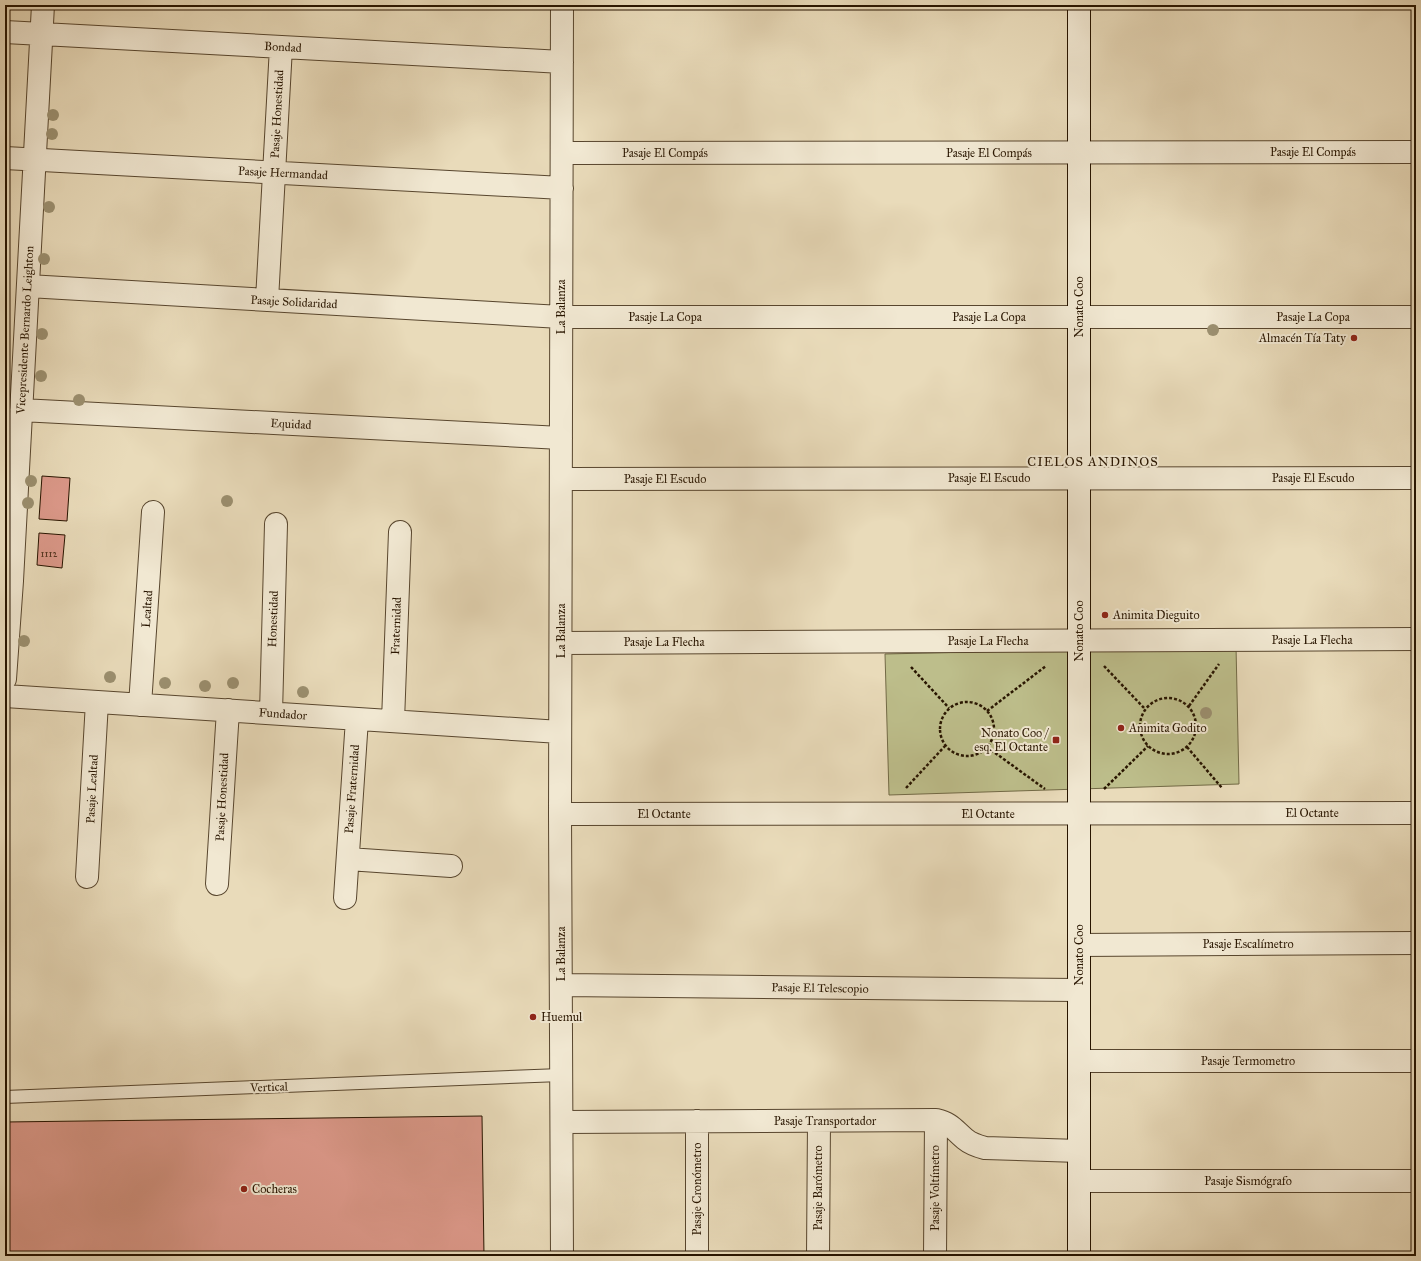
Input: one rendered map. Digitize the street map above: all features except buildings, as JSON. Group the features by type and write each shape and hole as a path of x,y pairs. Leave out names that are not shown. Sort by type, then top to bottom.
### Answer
{"street":[{"name":"Vicepresidente Bernardo Leighton","path":"5,680 8,597 21,410 43,5"},
{"name":"La Balanza","path":"562,5 560,732 562,1256"},
{"name":"Nonato Coo","path":"1079,5 1079,1256"},
{"name":"Bondad","path":"5,32 562,62"},
{"name":"Pasaje Honestidad","path":"267,300 281,47"},
{"name":"Pasaje El Compás","path":"562,153 1416,152"},
{"name":"Pasaje Hermandad","path":"5,158 562,188"},
{"name":"Pasaje Solidaridad","path":"28,286 561,317"},
{"name":"Pasaje La Copa","path":"561,317 1416,316"},
{"name":"Equidad","path":"21,410 561,438"},
{"name":"Pasaje El Escudo","path":"561,479 1416,478"},
{"name":"Lealtad","path":"140,705 153,512"},
{"name":"Honestidad","path":"271,713 276,524"},
{"name":"Fraternidad","path":"393,721 400,532"},
{"name":"Pasaje La Flecha","path":"561,643 1416,639"},
{"name":"Fundador","path":"5,696 560,732"},
{"name":"Pasaje Lealtad","path":"87,877 97,702"},
{"name":"Pasaje Honestidad","path":"217,884 228,710"},
{"name":"Pasaje Fraternidad","path":"345,898 357,719"},
{"name":"El Octante","path":"560,814 1416,813"},
{"path":"348,859 451,866"},
{"name":"Pasaje Escalímetro","path":"1079,946 1416,943"},
{"name":"Pasaje El Telescopio","path":"561,985 1079,990"},
{"name":"Pasaje Termometro","path":"1079,1061 1416,1061"},
{"name":"Pasaje Transportador","path":"562,1122 936,1120 945,1122 965,1140 974,1145 985,1148 1079,1151"},
{"name":"Pasaje Voltímetro","path":"935,1256 936,1120"},
{"name":"Pasaje Cronómetro","path":"697,1121 697,1256"},
{"name":"Pasaje Barómetro","path":"818,1256 819,1121"},
{"name":"Pasaje Sismógrafo","path":"1079,1181 1416,1181"}],"lane":[{"name":"Vertical","path":"5,1097 561,1075"}],"path":[{"path":"1079,641 1145,709"},
{"path":"1189,706 1223,658"},
{"path":"987,710 1048,664"},
{"path":"910,665 949,708"},
{"path":"1164,697 1181,700 1189,706 1196,720 1196,730 1193,740 1187,747 1176,753 1167,754 1156,752 1148,746 1140,732 1140,718 1145,709 1154,700 1164,697"},
{"path":"970,701 987,710 993,720 994,730 992,739 987,747 981,752 972,756 963,756 952,752 945,746 940,738 939,728 943,714 949,708 961,702 970,701"},
{"path":"882,814 945,746"},
{"path":"1079,814 1148,746"},
{"path":"987,747 1048,791"},
{"path":"1187,747 1244,814"}],"green space":[{"path":"1236,646 1239,784 889,795 885,654"}],"place":[{"name":"Almacén Tía Taty","path":"1354,338"},
{"name":"Animita Dieguito","path":"1105,615"},
{"name":"Animita Godito","path":"1121,728"},
{"name":"Nonato Coo / esq. El Octante","path":"1056,740"},
{"name":"Huemul","path":"533,1017"},
{"name":"Cocheras","path":"244,1189"}],"district":[{"name":"CIELOS ANDINOS","path":"1093,461"}]}
